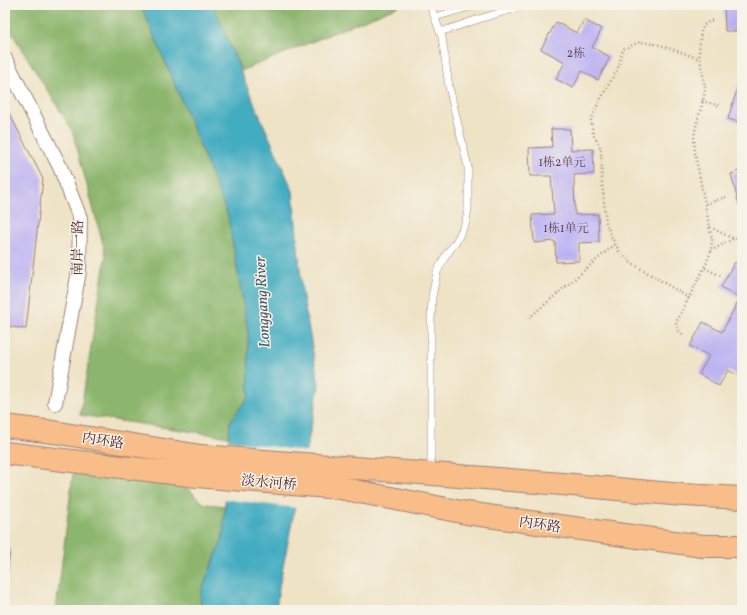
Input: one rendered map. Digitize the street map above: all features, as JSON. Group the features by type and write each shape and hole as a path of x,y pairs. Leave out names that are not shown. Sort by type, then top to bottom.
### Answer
{"main road":[{"name":"内环路","path":"5,426 53,432 199,466"},
{"name":"内环路","path":"5,453 199,466"},
{"name":"淡水河桥","path":"199,466 342,478"},
{"path":"342,478 431,474 682,495 742,498"},
{"name":"内环路","path":"342,478 467,513 703,546 742,546"}],"street":[{"name":"南岸一路","path":"5,59 60,167 80,218 79,271 55,403"}],"lane":[{"path":"430,5 440,32 446,59 449,87 468,167 468,208 466,222 456,242 446,255 437,272 432,297 431,474"},
{"path":"435,17 476,5"},
{"path":"440,32 526,5"}],"path":[{"path":"686,336 681,334 676,323 705,268 711,251 712,240 695,153 694,137 704,97 705,86 699,54 702,31 704,25 715,20"},
{"path":"689,298 630,262 619,251 610,236 606,223 602,182 601,149 593,134 591,120 618,68 623,49 640,42 660,45 700,59"},
{"path":"702,101 720,106"},
{"path":"705,204 726,197"},
{"path":"710,227 734,239"},
{"path":"711,251 734,239 742,239"},
{"path":"529,318 615,244"},
{"path":"705,268 721,276"}],"green space":[{"path":"5,5 141,5 182,101 228,216 248,332 249,396 230,422 229,437 80,415 106,255 72,130 5,22"},
{"path":"213,5 401,5 241,71"},
{"path":"73,474 177,483 190,490 205,504 225,506 223,537 201,592 200,610 56,610"}],"water":[{"name":"Longgang River","path":"141,5 213,5 293,191 302,291 319,386 279,587 276,610 200,610 201,592 223,537 230,422 249,396 248,332 228,216 182,101"}],"pier":[{"path":"227,440 308,452 297,508 223,499"}],"building":[{"path":"724,5 742,5 742,31 725,31"},
{"path":"584,20 602,29 592,47 610,57 598,80 582,71 573,88 556,79 565,62 541,49 556,22 577,33"},
{"path":"739,83 742,84 742,123 728,119"},
{"path":"5,105 43,179 26,329 5,326"},
{"path":"551,129 570,129 571,150 593,149 594,174 574,175 575,215 598,214 599,242 579,243 579,261 556,262 555,241 534,243 532,215 554,214 551,176 530,176 529,148 552,147"},
{"path":"742,170 742,208 740,209 731,174"},
{"path":"735,262 742,266 742,340 739,344 742,346 742,378 728,370 719,386 699,374 709,356 690,346 703,322 722,332 740,298 721,287"},
{"path":"5,549 10,550 6,589 5,589"}]}
